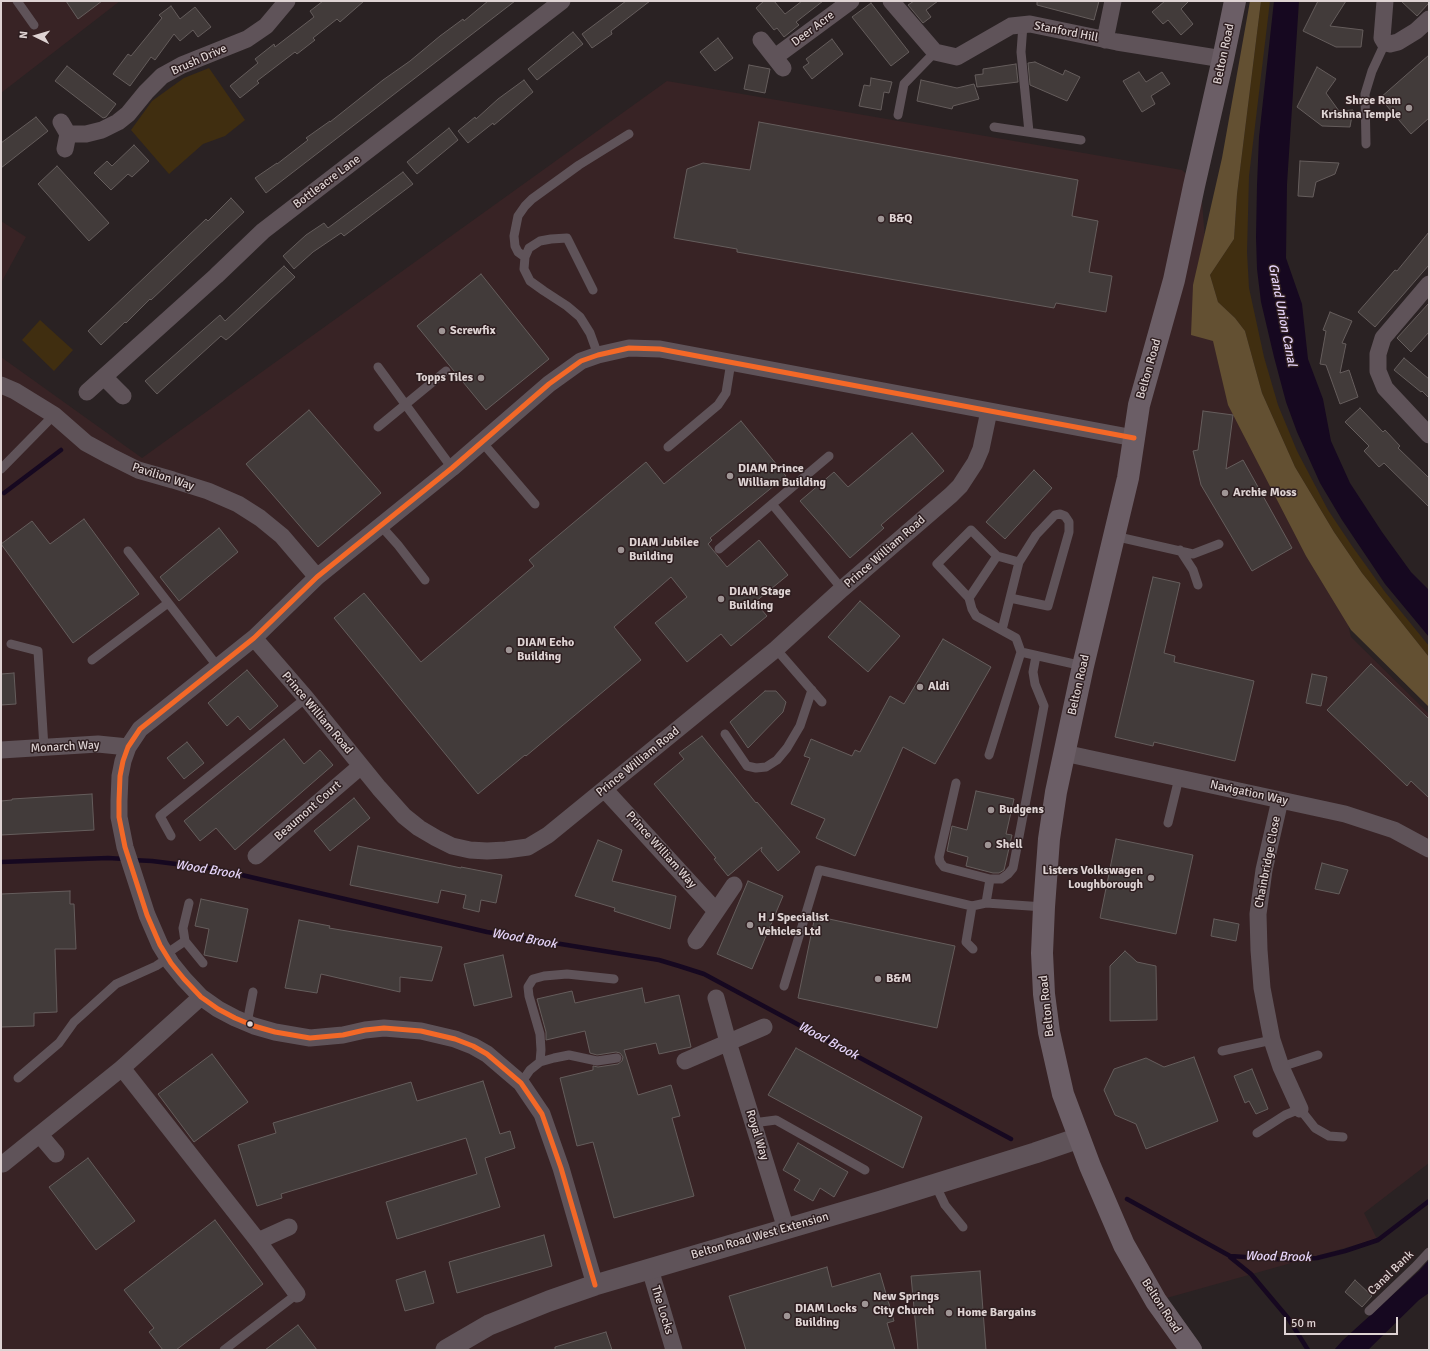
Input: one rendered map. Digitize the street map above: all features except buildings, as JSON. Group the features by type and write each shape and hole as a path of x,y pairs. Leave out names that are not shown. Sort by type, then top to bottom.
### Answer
{"main road":[{"name":"Belton Road","path":"1187,1344 1156,1301 1124,1245 1079,1138 1060,1082 1049,1032 1044,994 1042,953 1049,839 1056,792 1128,478 1139,405 1174,280 1235,1"}],"street":[{"name":"Brush Drive","path":"64,135 86,134 102,130 118,122 128,114 146,92 162,76 182,65 247,39 266,26 287,1"},
{"name":"Bottleacre Lane","path":"87,392 216,276 263,231 562,1"},
{"name":"Deer Acre","path":"761,40 779,63 851,1"},
{"path":"891,1 935,52"},
{"path":"1105,40 1113,1"},
{"path":"1385,1 1382,38 1385,42 1390,44 1398,42 1416,31 1429,19"},
{"name":"Stanford Hill","path":"935,52 957,57 1011,26 1030,24 1105,40 1223,59"},
{"path":"1429,284 1383,338 1378,354 1378,371 1385,388 1429,435"},
{"path":"595,1285 551,1137 542,1114 521,1083 487,1054 455,1039 421,1031 384,1028 365,1030 343,1035 310,1038 275,1032 247,1023 224,1012 201,997 184,979 160,945 147,915 125,848 119,817 120,776 128,747 140,729 254,638 317,577 452,468 549,384 581,361 598,355 630,348 660,349 1134,438"},
{"path":"104,377 123,396"},
{"name":"Pavilion Way","path":"1,385 15,391 54,415 86,443 138,470 208,491 238,504 260,518 282,536 317,577"},
{"name":"Prince William Road","path":"254,638 404,816 419,828 452,846 470,850 487,851 528,847 548,835 605,790 776,649 842,589 951,495 960,486 975,463 981,449 989,411"},
{"name":"Monarch Way","path":"1,750 98,744 128,747"},
{"name":"Navigation Way","path":"1064,753 1345,814 1394,830 1429,849"},
{"name":"Beaumont Court","path":"256,856 361,766"},
{"name":"Prince William Way","path":"605,790 716,911"},
{"name":"Chainbridge Close","path":"1280,800 1264,870 1258,914 1259,950 1262,988 1272,1040 1281,1067 1300,1109"},
{"path":"696,941 734,885"},
{"path":"2,1165 122,1068 201,997"},
{"name":"Royal Way","path":"716,998 728,1042 786,1229"},
{"path":"685,1061 764,1027"},
{"path":"122,1068 258,1241 297,1294"},
{"path":"40,1135 56,1154"},
{"name":"Belton Road West Extension","path":"446,1350 489,1325 535,1306 595,1285 935,1184 1079,1138"},
{"path":"258,1241 289,1227"},
{"name":"The Locks","path":"650,1269 674,1350"}],"lane":[{"path":"17,1 34,25"},
{"path":"1023,25 1021,52 1028,132"},
{"path":"1366,144 1365,94 1372,71 1385,42"},
{"path":"898,115 904,84 935,52"},
{"path":"994,127 1081,140"},
{"path":"525,257 518,252 515,246 514,236 518,216 524,206 579,165 629,134"},
{"path":"593,290 567,238 540,241 529,248 525,257 524,269 530,281 567,306 580,317 590,333 598,355"},
{"path":"668,447 718,406 726,394 731,362"},
{"path":"378,367 452,468"},
{"path":"378,428 446,371"},
{"path":"1,469 54,415"},
{"path":"482,442 535,504"},
{"path":"719,549 829,456"},
{"path":"772,504 842,589"},
{"path":"1002,630 1010,598 1019,562 1036,535 1055,515 1060,514 1065,516 1069,522 1070,532 1048,606 1010,598"},
{"path":"381,526 425,580"},
{"path":"989,755 1022,652 1016,638 976,616 969,598 937,564 971,530 997,556 1019,562"},
{"path":"1114,536 1193,554 1219,544"},
{"path":"1180,550 1193,570 1198,585"},
{"path":"128,551 218,667"},
{"path":"969,598 997,556"},
{"path":"92,660 168,603"},
{"path":"10,644 38,651 44,748"},
{"path":"776,649 822,702"},
{"path":"1022,652 1084,666"},
{"path":"956,783 939,857 940,862 944,867 990,879 1001,879 1013,868 1044,706 1035,684 1033,672 1036,656"},
{"path":"725,734 747,766 756,768 766,767 777,760 787,748 800,726 812,690"},
{"path":"171,836 160,816 306,698"},
{"path":"1168,823 1179,778"},
{"path":"784,986 819,870 972,906 986,903 1044,907"},
{"path":"986,903 990,879"},
{"path":"189,903 183,928 184,941 203,963"},
{"path":"972,906 966,942 973,949"},
{"path":"18,1078 59,1043 74,1022 116,984 156,966 184,941"},
{"path":"540,1062 540,1034 528,996 528,987 533,979 544,976 567,974 614,979"},
{"path":"247,1023 254,992"},
{"path":"1222,1051 1272,1040"},
{"path":"521,1083 530,1070 540,1062 569,1055 597,1061 617,1058"},
{"path":"1281,1067 1318,1055"},
{"path":"1257,1133 1285,1115 1300,1109 1315,1128 1328,1136 1343,1137"},
{"path":"753,1123 776,1120 865,1170"},
{"path":"935,1184 945,1205 963,1227"},
{"name":"Canal Bank","path":"1369,1310 1429,1252"},
{"path":"226,1349 297,1294"}],"shaded area":[{"path":"1,1 120,1 1,93"},
{"path":"1250,1 1261,1 1237,194 1234,239 1210,275 1218,302 1235,318 1245,331 1262,393 1295,467 1334,532 1362,573 1429,657 1429,707 1351,630 1306,556 1228,405 1213,341 1191,335 1193,285 1222,158"},
{"path":"1261,1 1270,1 1249,176 1247,252 1249,288 1264,357 1278,405 1297,451 1328,510 1385,592 1429,646 1429,657 1362,573 1334,532 1295,467 1262,393 1245,331 1235,318 1218,302 1210,275 1234,239 1237,194"},
{"path":"209,68 245,120 225,136 203,144 169,174 131,130 152,101 184,78"},
{"path":"667,81 1182,170 1201,188 1211,318 1334,564 1351,637 1429,714 1429,1163 1364,1213 1377,1239 1156,1301 1191,1350 1,1350 1,357 142,458"},
{"path":"1,221 26,237 1,283"},
{"path":"40,320 73,350 54,371 22,340"}],"water":[{"name":"Grand Union Canal","path":"1274,1 1299,1 1287,184 1286,258 1302,304 1308,359 1323,399 1331,441 1350,483 1382,532 1411,572 1429,590 1429,637 1385,584 1342,520 1320,483 1297,432 1286,402 1274,357 1261,302 1257,269 1256,237 1259,137"},
{"path":"1429,1260 1429,1293 1419,1300 1368,1350 1334,1350 1419,1271"}],"waterway":[{"path":"4,493 61,450"},
{"name":"Wood Brook","path":"1,862 108,858 125,859"},
{"name":"Wood Brook","path":"132,860 216,869 487,932 659,960 679,966 704,974 1011,1139"},
{"name":"Wood Brook","path":"1127,1199 1230,1256 1290,1260 1317,1258 1345,1251 1378,1240 1429,1201"},
{"path":"1230,1257 1251,1274 1288,1318 1308,1350"}],"transit line":[{"path":"595,1285 561,1168 542,1114 521,1083 487,1054 473,1046 455,1039 421,1031 384,1028 365,1030 343,1035 310,1038 275,1032 254,1026 218,1009 201,997 184,979 171,963 160,945 147,915 125,847 119,817 119,801 120,776 128,747 140,729 254,638 317,577 452,468 549,384 581,361 598,355 629,348 660,349 1134,438"}],"place":[{"name":"Shree Ram Krishna Temple","path":"1409,108"},
{"name":"B&Q","path":"881,219"},
{"name":"Screwfix","path":"442,331"},
{"name":"Topps Tiles","path":"481,378"},
{"name":"DIAM Prince William Building","path":"730,476"},
{"name":"Archie Moss","path":"1225,493"},
{"name":"DIAM Jubilee Building","path":"621,550"},
{"name":"DIAM Stage Building","path":"721,599"},
{"name":"DIAM Echo Building","path":"509,650"},
{"name":"Aldi","path":"920,687"},
{"name":"Budgens","path":"991,810"},
{"name":"Shell","path":"988,845"},
{"name":"Listers Volkswagen Loughborough","path":"1151,878"},
{"name":"H J Specialist Vehicles Ltd","path":"750,925"},
{"name":"B&M","path":"878,979"},
{"name":"New Springs City Church","path":"865,1304"},
{"name":"Home Bargains","path":"949,1313"},
{"name":"DIAM Locks Building","path":"787,1316"}]}
